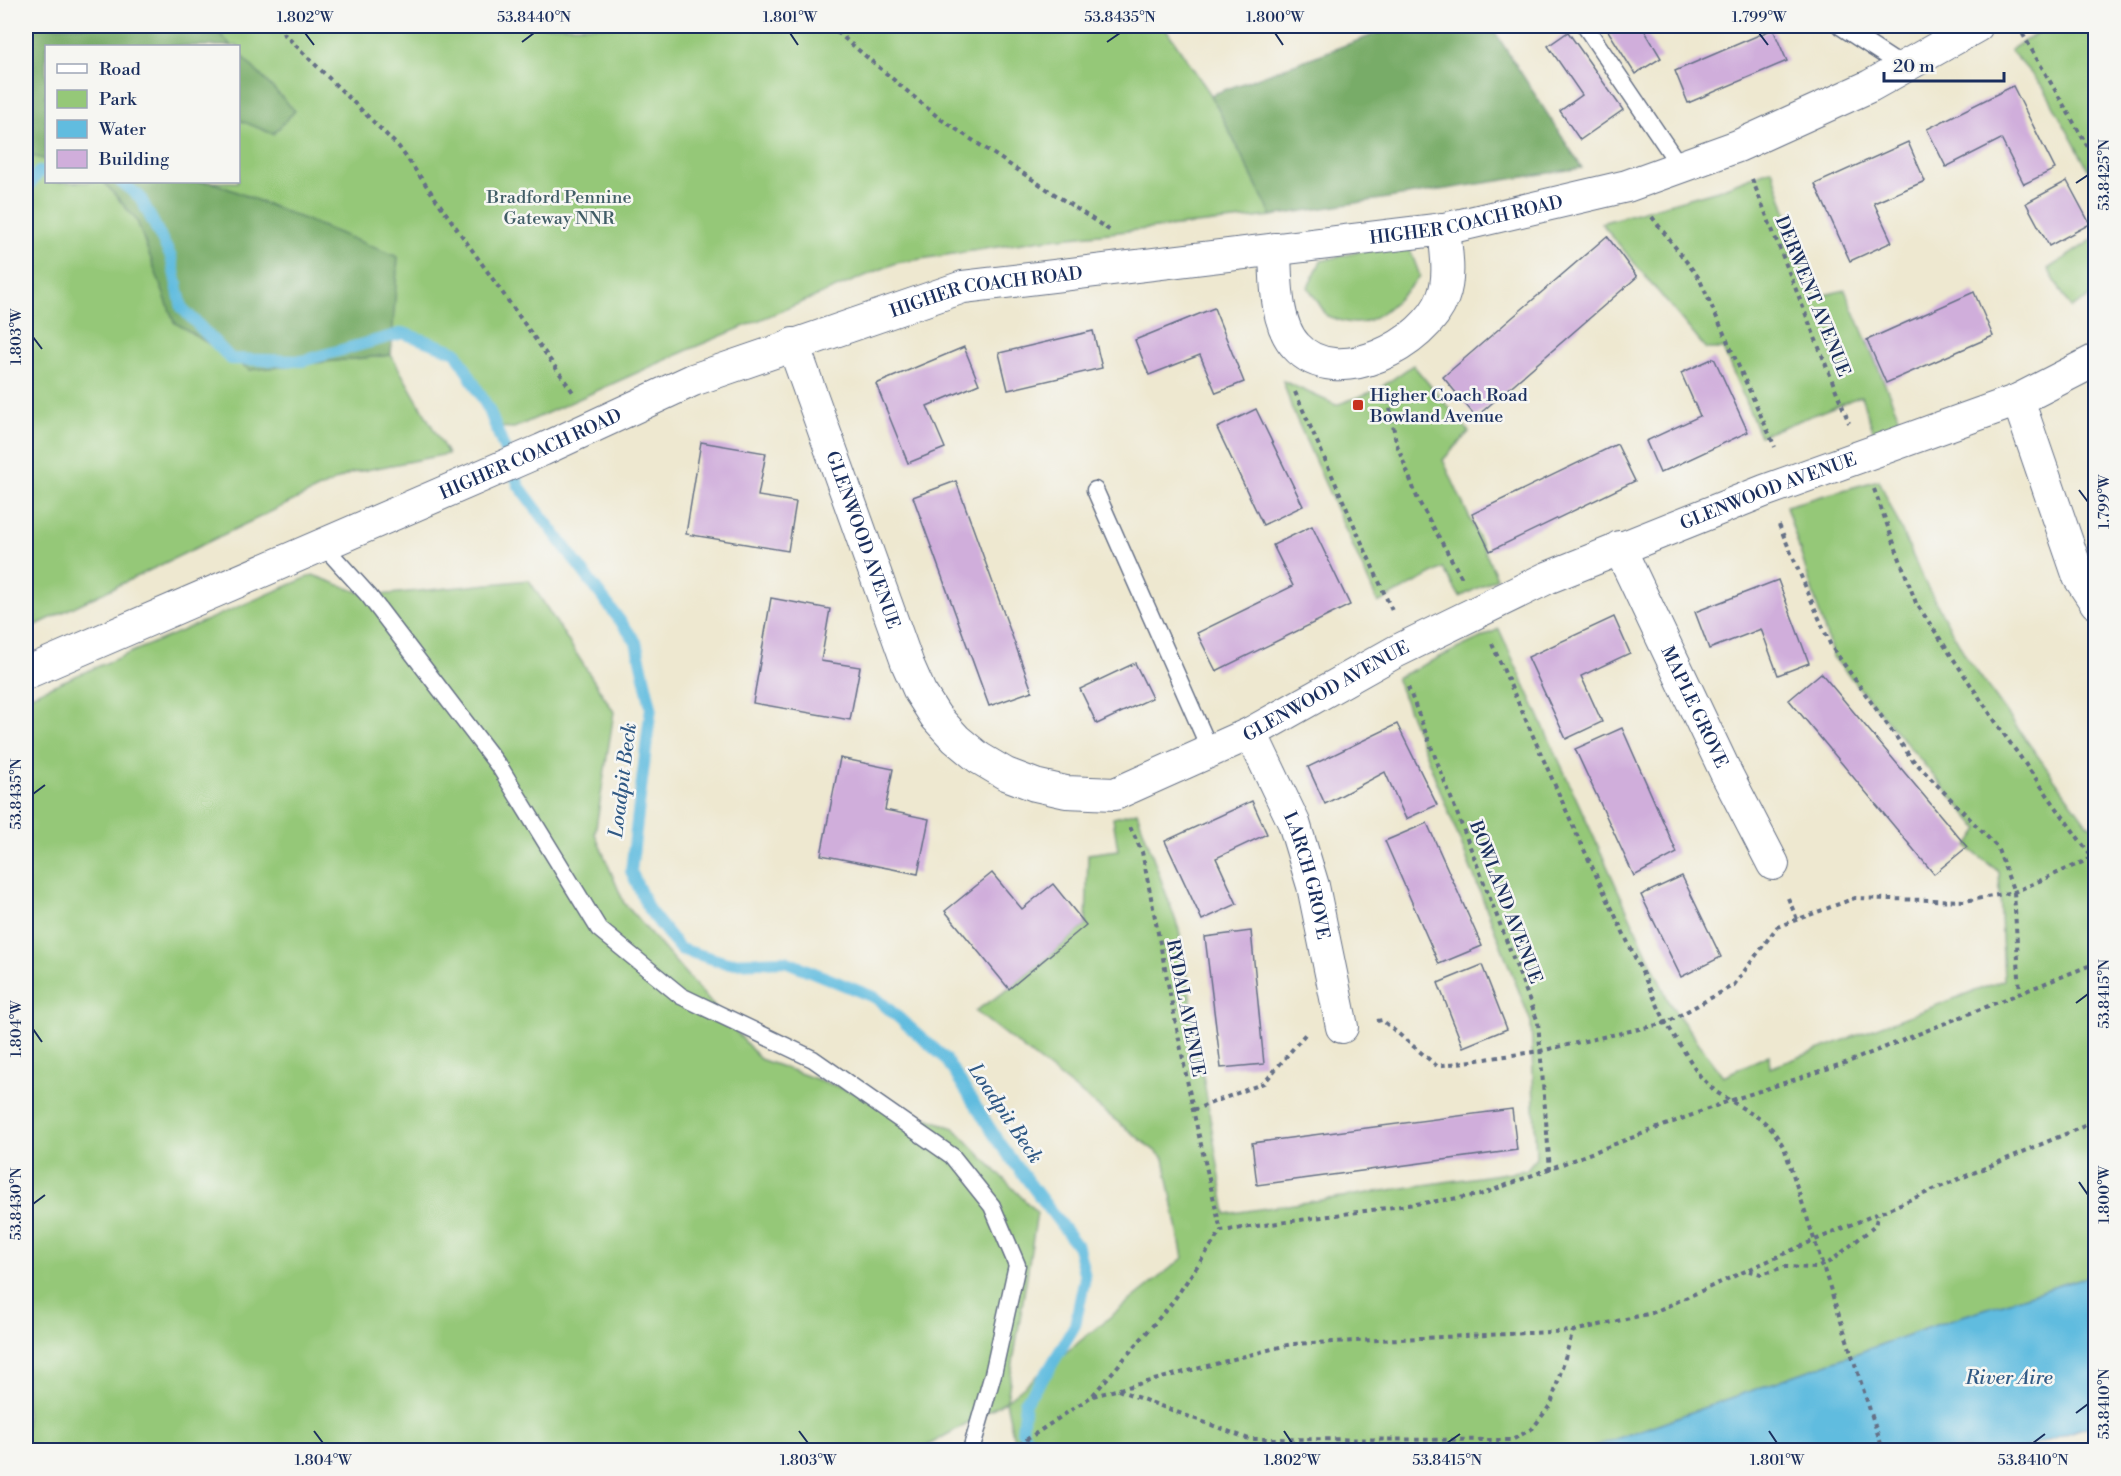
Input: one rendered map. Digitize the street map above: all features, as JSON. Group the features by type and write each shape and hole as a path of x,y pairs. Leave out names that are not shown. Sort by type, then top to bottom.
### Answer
{"street":[{"name":"HIGHER COACH ROAD","path":"26,674 542,450 693,380 963,287 1444,229 1627,186 1738,146 1870,86 1977,26"},
{"path":"1275,249 1277,296 1283,320 1295,346 1315,359 1336,365 1380,356 1409,338 1436,312 1448,280 1444,229"},
{"name":"GLENWOOD AVENUE","path":"794,344 901,647 920,692 936,717 971,752 1006,774 1035,785 1066,792 1115,794 1211,753 1251,733 1401,649 1477,610 1619,547 2018,400 2096,360"},
{"path":"2018,400 2079,577 2096,603"},
{"name":"MAPLE GROVE","path":"1619,547 1727,775 1773,864"},
{"name":"LARCH GROVE","path":"1251,733 1294,823 1313,886 1342,1027"}],"lane":[{"path":"1585,26 1681,168"},
{"path":"1840,26 1903,67"},
{"path":"1095,490 1211,753"},
{"path":"322,544 369,596 501,769 599,929 681,996 813,1059 952,1156 992,1206 1017,1265 993,1374 971,1450"}],"path":[{"path":"276,26 399,147 596,425"},
{"path":"830,26 939,118 1113,232"},
{"path":"2018,26 2096,162"},
{"name":"DERWENT AVENUE","path":"1738,146 1862,456 1916,603 2096,863"},
{"path":"1627,186 1699,278 1777,487 1832,646 1912,759 1997,847 2014,892 2020,994"},
{"name":"BOWLAND AVENUE","path":"1295,346 1293,387 1401,649 1538,1022 1550,1170"},
{"path":"1380,356 1396,442 1418,500 1451,555 1578,837 1666,1023 1700,1076 1729,1101 1762,1120 1784,1147 1883,1450"},
{"name":"RYDAL AVENUE","path":"1115,794 1142,852 1193,1110 1221,1231"},
{"path":"1193,1110 1264,1083 1304,1033 1382,1020 1437,1066 1540,1051 1666,1023 1734,985 1777,927 1787,923 1855,898 1965,901 2014,892 2092,858 2096,851"},
{"path":"1011,1450 1092,1396 1172,1303 1221,1231 1480,1195 1729,1101 1848,1062 2096,963"},
{"path":"1092,1396 1291,1344 1573,1331 1652,1313 2096,1121"},
{"path":"1748,1271 1761,1274 1785,1268 1822,1266 1875,1226 1879,1213"},
{"path":"1118,1390 1249,1439 1512,1440 1533,1428 1551,1404 1573,1331"}],"green space":[{"name":"Bradford Pennine Gateway NNR","path":"26,26 1164,26 1211,95 1272,216 1041,240 896,263 690,349 514,428 495,427 461,360 427,341 404,333 282,366 391,355 448,454 351,473 26,630"},
{"path":"26,26 212,26 231,45 45,45 45,160 33,156 26,165"},
{"path":"1397,26 1491,26 1582,168 1272,216 1211,95"},
{"path":"2048,26 2095,26 2095,182 2044,88 2010,50"},
{"path":"240,54 295,111 273,134 240,120"},
{"path":"1772,169 1815,297 1845,290 1901,422 1874,433 1861,396 1760,436 1723,349 1706,349 1601,223 1718,190"},
{"path":"105,183 214,183 398,257 391,355 250,370 174,322 137,221"},
{"path":"2095,238 2095,294 2071,308 2048,269"},
{"path":"1400,242 1411,252 1420,276 1407,290 1381,313 1363,322 1348,322 1327,316 1308,287 1321,261"},
{"path":"1413,365 1469,432 1443,460 1497,578 1460,597 1443,568 1378,603 1292,409 1283,381 1336,405 1377,390"},
{"path":"1879,480 1924,581 1967,658 2087,824 2095,828 2095,1274 1950,1320 1585,1450 1060,1450 1053,1444 1039,1450 1016,1450 1006,1401 920,1450 26,1450 26,697 313,575 369,596 529,580 614,712 595,834 624,903 760,1059 954,1128 1037,1213 1007,1400 1183,1258 1164,1158 975,1011 1009,989 1086,925 1088,854 1118,850 1113,818 1137,812 1179,930 1226,1214 1526,1170 1536,1158 1531,1022 1396,678 1499,629 1670,1004 1723,1076 1769,1055 1770,1068 2004,980 1999,872 1967,847 1979,829 1833,657 1786,506"}],"water":[{"name":"River Aire","path":"2095,1274 2095,1424 2019,1450 1585,1450 1950,1320"}],"building":[{"path":"1605,26 1642,26 1661,58 1635,74"},
{"path":"1773,29 1787,61 1688,103 1675,71"},
{"path":"1568,32 1623,110 1580,140 1560,111 1582,95 1548,46"},
{"path":"2013,86 2055,169 2024,184 2001,139 1946,167 1927,129"},
{"path":"1908,142 1925,181 1874,203 1892,242 1850,261 1815,184"},
{"path":"2067,181 2090,224 2049,246 2026,203"},
{"path":"1607,236 1637,277 1476,417 1443,377"},
{"path":"1974,292 1993,336 1886,383 1867,340"},
{"path":"1214,308 1244,382 1216,393 1200,355 1149,375 1135,340"},
{"path":"1093,331 1102,368 1008,390 999,353"},
{"path":"964,347 979,384 927,406 945,448 908,463 876,384"},
{"path":"1714,358 1748,432 1660,473 1646,441 1700,416 1681,373"},
{"path":"1256,409 1303,506 1263,525 1217,428"},
{"path":"701,442 766,453 758,496 796,502 788,551 686,534"},
{"path":"1617,444 1635,481 1490,551 1472,514"},
{"path":"956,481 1032,691 989,706 913,497"},
{"path":"1312,526 1350,605 1216,671 1197,633 1293,586 1273,545"},
{"path":"1778,580 1809,663 1778,675 1761,629 1709,649 1695,612"},
{"path":"771,598 830,609 821,661 860,667 850,720 753,703"},
{"path":"1614,617 1630,653 1581,676 1602,722 1566,739 1528,657"},
{"path":"1135,663 1152,698 1097,724 1080,689"},
{"path":"1821,673 1967,847 1934,874 1789,700"},
{"path":"1397,724 1437,805 1406,819 1385,772 1325,804 1308,767"},
{"path":"1622,728 1677,853 1634,876 1575,749"},
{"path":"840,758 893,769 885,810 929,819 918,874 821,855"},
{"path":"1252,801 1267,834 1216,858 1237,904 1202,920 1165,841"},
{"path":"1427,823 1482,946 1439,964 1385,841"},
{"path":"992,873 1022,909 1053,884 1086,925 1009,989 945,911"},
{"path":"1682,876 1721,957 1681,977 1641,895"},
{"path":"1251,931 1264,1064 1221,1068 1205,937"},
{"path":"1482,965 1507,1029 1463,1047 1438,983"},
{"path":"1512,1109 1517,1150 1257,1185 1252,1143"}],"waterway":[{"name":"Loadpit Beck","path":"26,189 39,172 45,171"},
{"name":"Loadpit Beck","path":"122,183 140,197 171,257 182,308 231,359 302,361 403,333 456,352 489,410 519,486 636,642 651,707 631,871 649,910 680,949 727,963 785,961 876,998 945,1058 1000,1144 1078,1247 1085,1277 1075,1325 1048,1371 1025,1402 1022,1431 1035,1450"}],"place":[{"name":"Higher Coach Road Bowland Avenue","path":"1358,405"}]}
